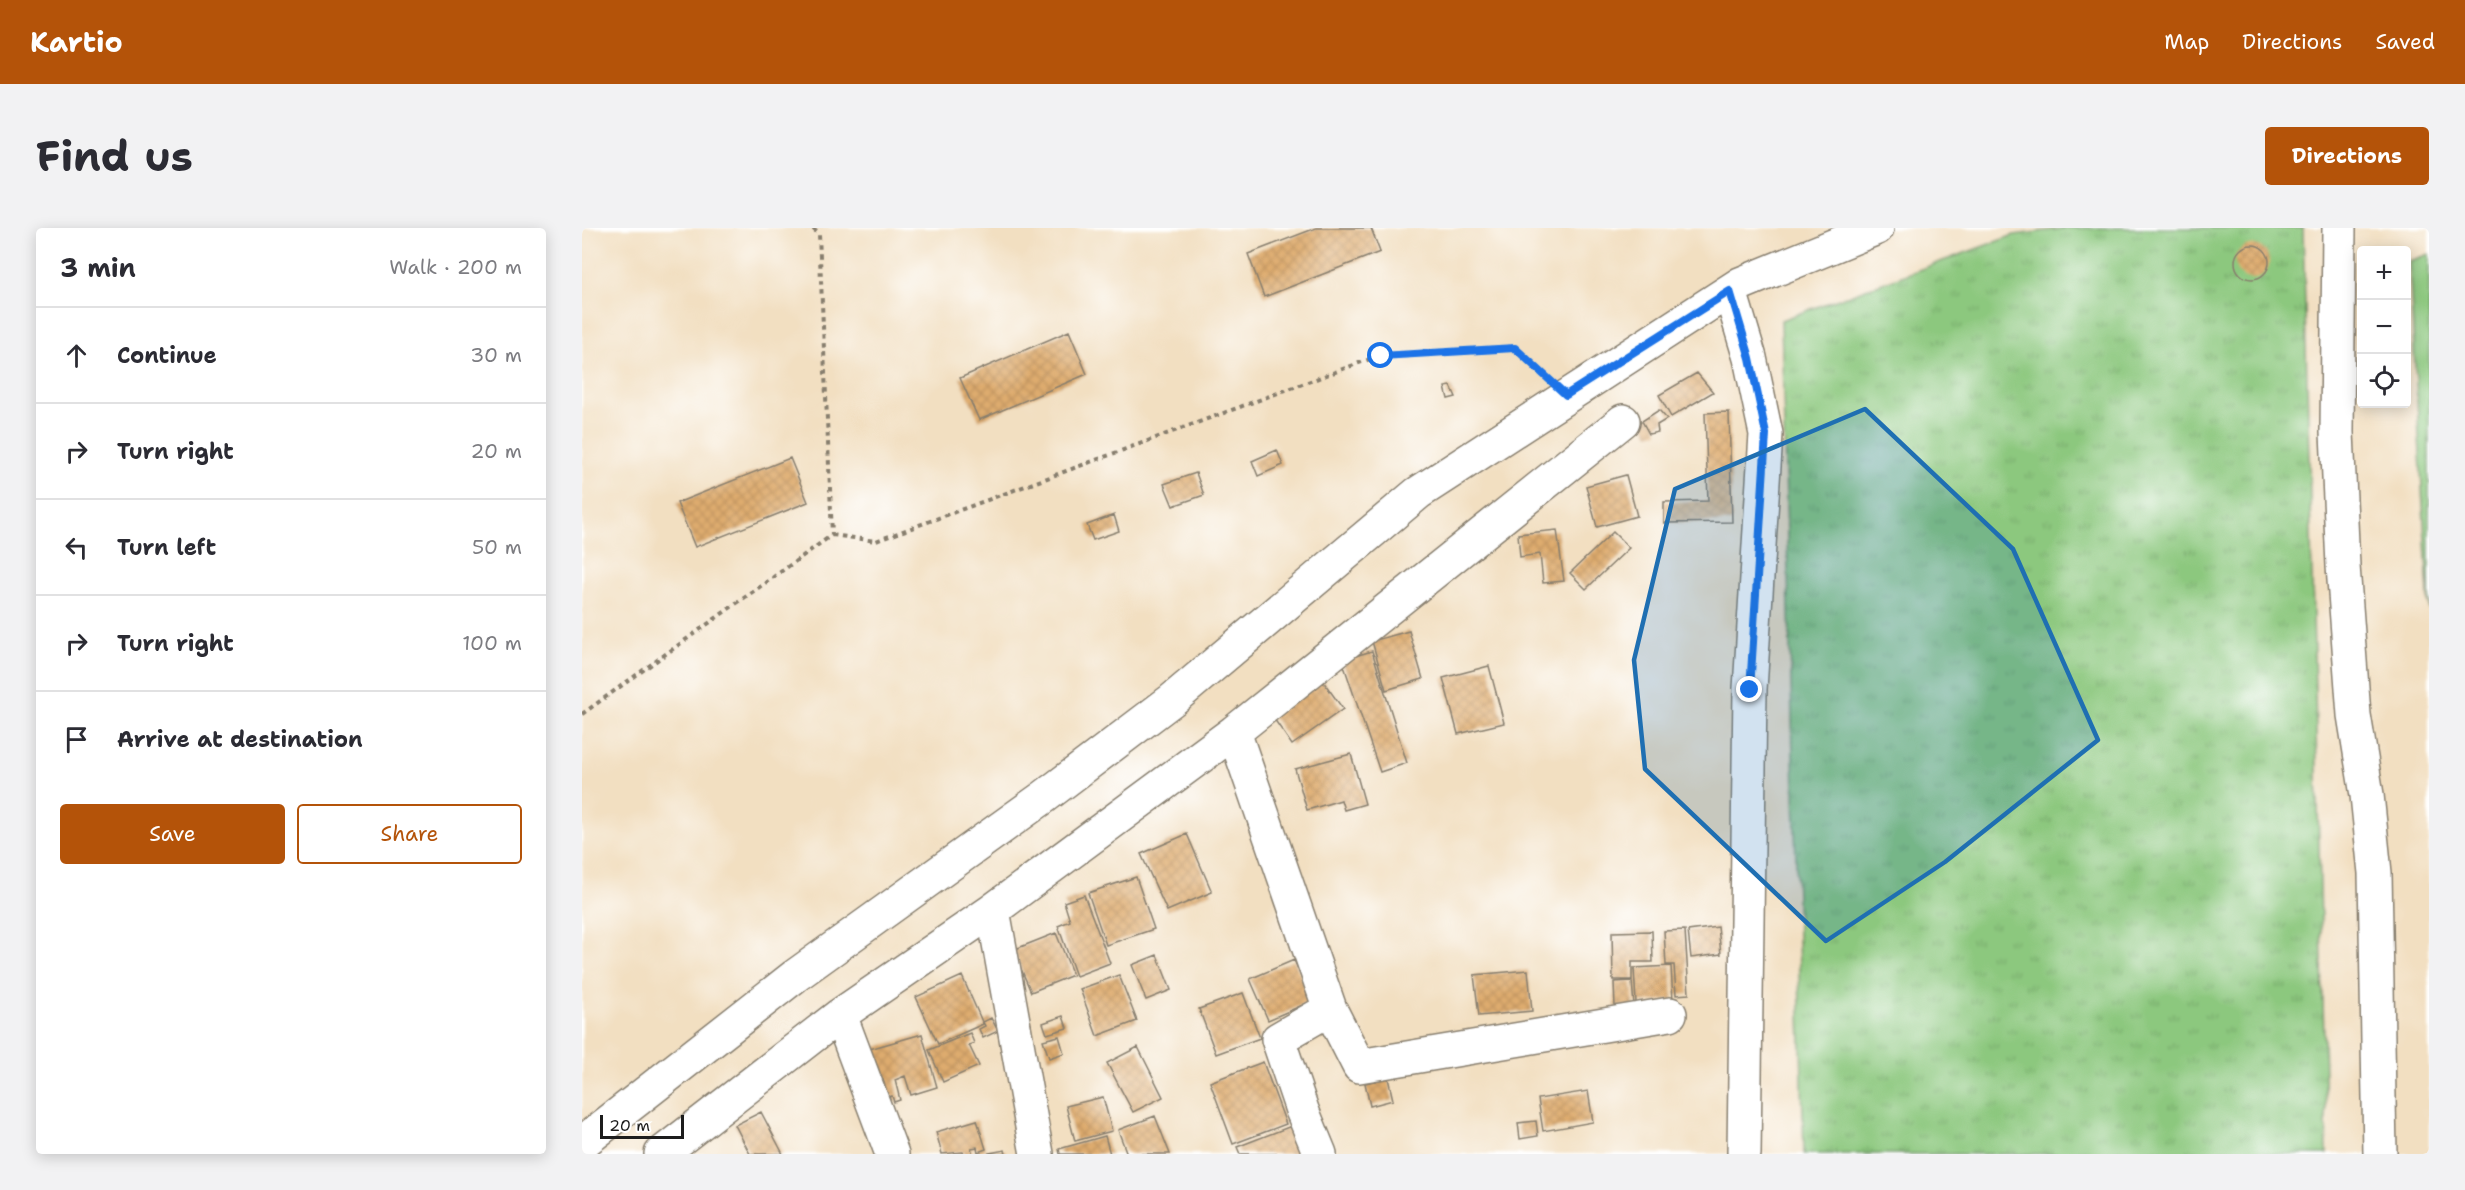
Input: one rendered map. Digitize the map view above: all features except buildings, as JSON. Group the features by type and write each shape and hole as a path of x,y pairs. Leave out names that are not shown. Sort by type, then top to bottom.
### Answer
{"street":[{"path":"582,1143 795,976 1044,797 1172,700 1418,493 1740,284 1877,228"},
{"path":"2340,228 2338,443 2343,566 2354,715 2367,795 2375,873 2380,1154"},
{"path":"1730,291 1750,358 1766,434 1750,690 1744,1154"},
{"path":"661,1154 840,1015 993,910 1234,732 1623,421"},
{"path":"1234,732 1330,1009 1359,1066 1670,1014"},
{"path":"993,910 1037,1154"},
{"path":"1320,1154 1302,1110 1278,1039 1330,1009"},
{"path":"840,1015 892,1154"}],"path":[{"path":"812,228 819,234 832,535"},
{"path":"582,714 832,535 876,541 1381,356 1515,348 1566,395"}],"highlighted area":[{"path":"1865,409 2013,549 2098,740 1945,862 1826,941 1645,769 1634,660 1675,489"}],"green space":[{"path":"2068,228 2303,228 2327,1154 1804,1154 1781,320 2014,235"},
{"path":"2429,254 2429,610 2411,296 2411,260"}],"route":[{"path":"1381,356 1515,348 1566,395 1730,291 1750,358 1766,434 1750,690"}]}
